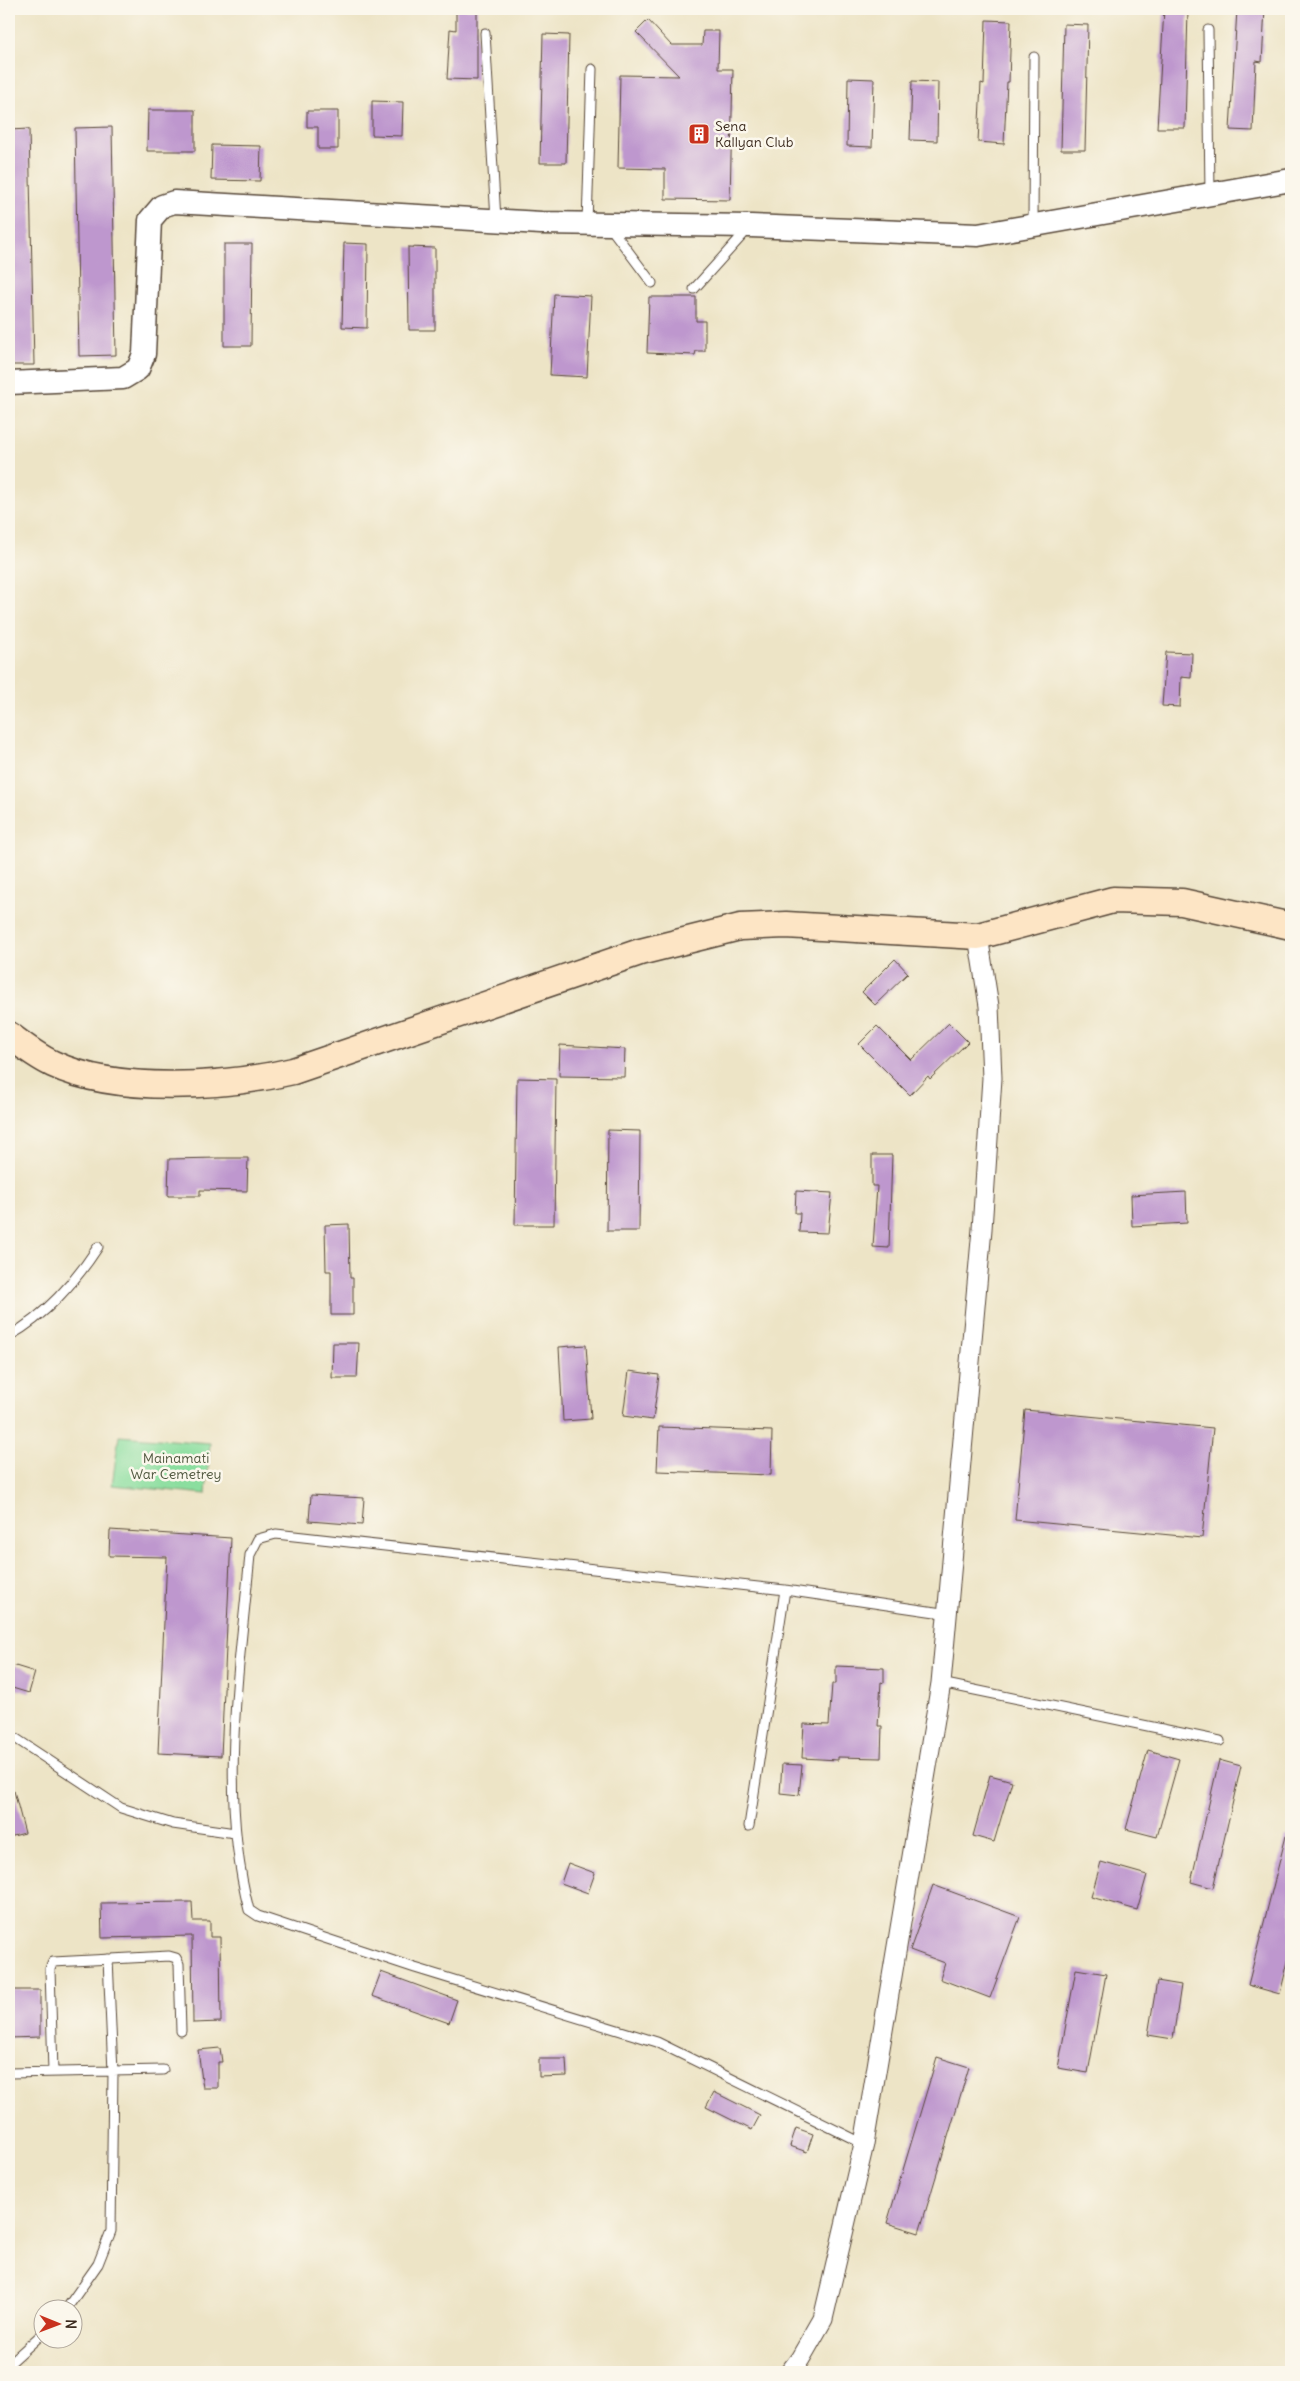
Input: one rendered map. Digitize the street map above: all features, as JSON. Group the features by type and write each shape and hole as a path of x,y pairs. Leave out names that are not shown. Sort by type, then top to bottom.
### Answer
{"main road":[{"path":"9,1035 53,1064 104,1080 187,1085 256,1080 302,1068 640,952 740,927 786,925 978,936 1113,900 1182,902 1291,926"}],"street":[{"path":"9,383 123,378 138,369 144,354 150,220 162,206 174,202 496,220 751,226 978,235 1033,227 1291,180"},
{"path":"790,2372 823,2319 864,2144 942,1683 982,1229 992,1078 989,1006 978,936"}],"lane":[{"path":"1208,30 1210,195"},
{"path":"485,34 496,220"},
{"path":"1033,227 1034,57"},
{"path":"592,69 598,223 652,283"},
{"path":"694,289 751,226"},
{"path":"9,1336 30,1324 86,1266 98,1247"},
{"path":"864,2144 657,2042 415,1968 258,1916 248,1910 235,1833 232,1781 237,1693 250,1556 258,1539 276,1534 786,1590 948,1614"},
{"path":"749,1826 786,1590"},
{"path":"942,1683 1220,1741"},
{"path":"9,1734 121,1808 173,1824 235,1833"},
{"path":"53,2072 50,1969 53,1962 169,1956 176,1958 179,1964 181,2032"},
{"path":"74,2298 98,2264 111,2230 113,2072 108,1959"},
{"path":"9,2073 163,2070"},
{"path":"9,2364 32,2343"}],"green space":[{"name":"Mainamati War Cemetrey","path":"119,1436 210,1443 206,1494 112,1485"}],"building":[{"path":"456,9 477,9 477,80 447,79 450,29 456,30"},
{"path":"1164,9 1188,9 1185,128 1157,128"},
{"path":"1237,9 1265,9 1262,62 1256,61 1253,131 1230,130"},
{"path":"648,20 671,45 702,45 703,31 719,31 718,69 733,69 730,200 665,199 665,169 618,168 620,75 679,76 636,32"},
{"path":"986,20 1011,21 1004,144 978,142 981,83 984,84"},
{"path":"1064,24 1088,25 1085,150 1061,150"},
{"path":"543,34 569,35 566,163 540,163"},
{"path":"848,78 874,79 872,147 847,146"},
{"path":"912,81 938,82 937,141 910,140"},
{"path":"372,101 403,102 402,136 372,135"},
{"path":"148,110 195,110 195,151 147,151"},
{"path":"307,111 338,111 338,149 318,149 318,127 307,127"},
{"path":"112,127 116,355 79,356 75,128"},
{"path":"29,129 34,365 9,365 9,130"},
{"path":"212,145 261,146 260,181 211,180"},
{"path":"344,243 368,244 367,328 342,327"},
{"path":"224,244 252,244 251,346 224,346"},
{"path":"408,247 435,248 435,330 409,330"},
{"path":"554,294 591,296 587,377 550,375"},
{"path":"649,297 696,297 696,321 705,321 705,351 696,351 695,355 647,353"},
{"path":"1166,652 1192,653 1191,678 1181,677 1180,707 1162,706"},
{"path":"895,959 908,973 875,1005 862,992"},
{"path":"949,1023 968,1042 930,1079 928,1076 910,1095 859,1044 877,1026 911,1060"},
{"path":"560,1045 625,1049 624,1077 559,1076"},
{"path":"517,1078 556,1079 554,1225 515,1225"},
{"path":"608,1130 640,1131 639,1231 607,1231"},
{"path":"872,1155 892,1155 889,1248 873,1247 877,1186 872,1186"},
{"path":"248,1158 247,1191 200,1190 200,1196 168,1196 169,1159"},
{"path":"796,1191 832,1193 828,1233 799,1232 800,1213 795,1213"},
{"path":"1186,1192 1187,1223 1132,1226 1131,1195"},
{"path":"349,1224 350,1278 353,1278 353,1315 331,1315 331,1271 326,1271 325,1225"},
{"path":"333,1343 359,1343 357,1378 332,1378"},
{"path":"586,1345 591,1419 563,1421 559,1347"},
{"path":"629,1371 659,1375 653,1420 623,1416"},
{"path":"1025,1410 1213,1428 1202,1538 1015,1520"},
{"path":"659,1427 772,1431 771,1475 657,1471"},
{"path":"311,1495 364,1498 362,1525 309,1521"},
{"path":"110,1530 231,1538 221,1756 158,1753 167,1557 109,1556"},
{"path":"9,1664 35,1672 29,1693 9,1687"},
{"path":"836,1666 884,1668 884,1683 881,1682 878,1726 882,1726 881,1758 838,1757 838,1760 802,1758 804,1724 829,1725 832,1684 836,1684"},
{"path":"1148,1750 1179,1759 1157,1837 1126,1829"},
{"path":"1219,1760 1241,1766 1213,1888 1191,1882"},
{"path":"782,1764 802,1765 799,1795 780,1793"},
{"path":"990,1775 1012,1781 994,1842 973,1836"},
{"path":"14,1791 25,1833 9,1837 9,1792"},
{"path":"1286,1836 1291,1837 1291,1949 1280,1994 1248,1985"},
{"path":"1101,1862 1147,1875 1137,1910 1091,1897"},
{"path":"568,1863 595,1873 588,1893 561,1883"},
{"path":"933,1885 1020,1917 990,1998 940,1979 945,1963 910,1950"},
{"path":"192,1902 193,1921 210,1921 210,1937 220,1937 221,2022 193,2023 192,1936 102,1938 101,1903"},
{"path":"1076,1969 1106,1974 1088,2073 1058,2068"},
{"path":"381,1972 457,2000 449,2023 372,1996"},
{"path":"1157,1981 1181,1985 1173,2039 1148,2035"},
{"path":"9,1990 40,1990 40,2037 9,2038"},
{"path":"220,2048 222,2062 218,2062 218,2088 203,2088 198,2050"},
{"path":"937,2057 969,2067 919,2233 887,2223"},
{"path":"539,2059 566,2059 567,2076 539,2077"},
{"path":"714,2092 760,2115 752,2130 706,2107"},
{"path":"796,2128 813,2134 807,2152 790,2146"}],"place":[{"name":"Sena Kallyan Club","path":"699,134"}]}
